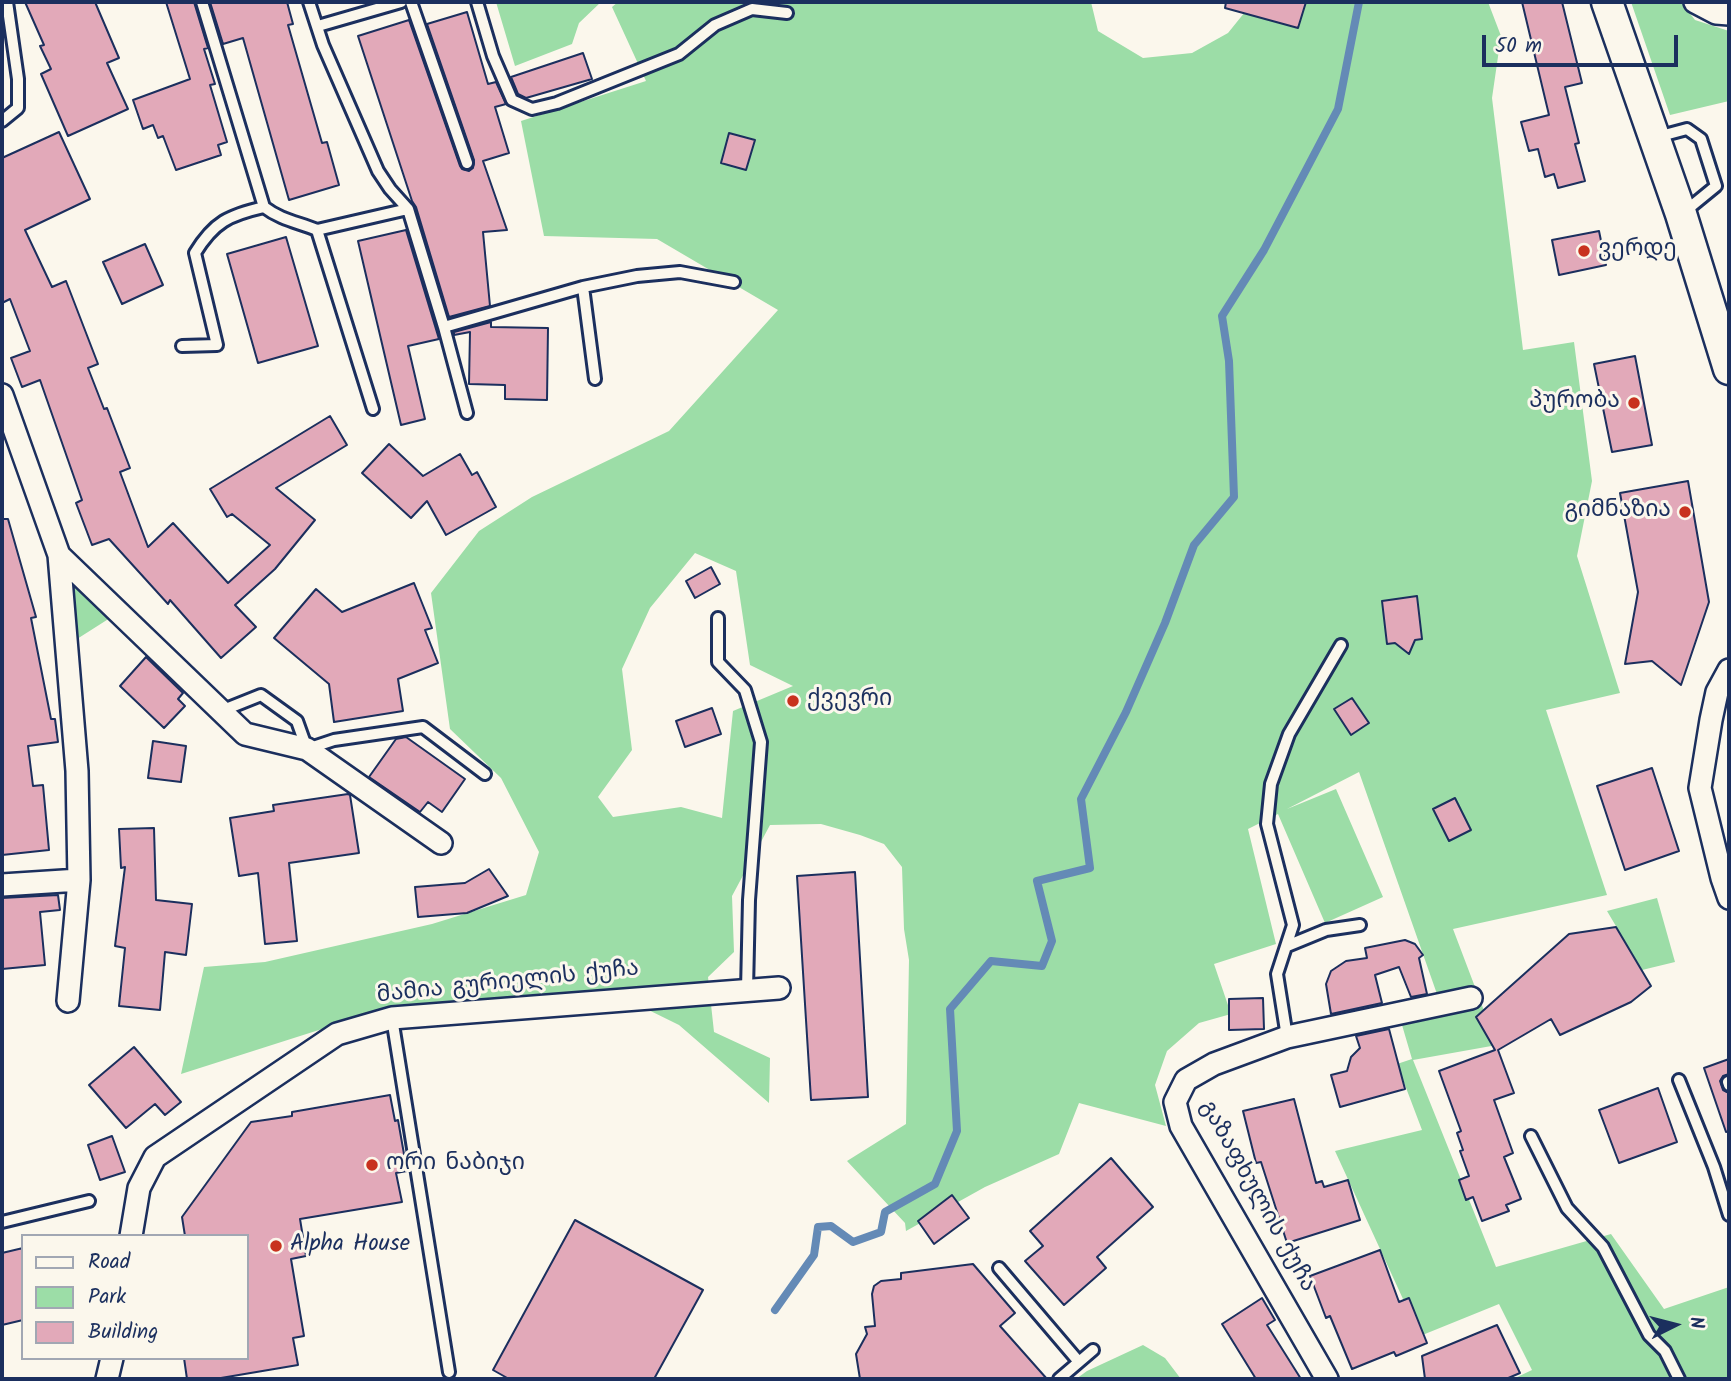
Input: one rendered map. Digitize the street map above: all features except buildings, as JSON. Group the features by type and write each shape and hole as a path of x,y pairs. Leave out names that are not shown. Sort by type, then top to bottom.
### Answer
{"main road":[{"path":"1607,2 1681,214 1729,369"}],"street":[{"path":"1695,2 1716,13 1729,13"},
{"path":"2,395 59,555 77,771 79,880 68,1001"},
{"path":"59,555 245,734 307,749 441,843"},
{"path":"1729,670 1717,692 1700,788 1729,898"},
{"path":"2,885 79,880"},
{"name":"მამია გურიელის ქუჩა","path":"131,1234 139,1188 155,1157 337,1034 392,1018 779,988"},
{"name":"გაზაფხულის ქუჩა","path":"1327,1379 1181,1126 1174,1102 1186,1080 1214,1064 1287,1037 1471,999"},
{"path":"107,1379 112,1360"}],"lane":[{"path":"2,121 18,108 18,79 7,2"},
{"path":"202,2 264,208 278,218 317,230 408,209"},
{"path":"309,2 323,45 378,171 408,209 467,413"},
{"path":"318,26 401,2"},
{"path":"411,2 467,163"},
{"path":"477,2 493,56 512,100 532,109 568,99 679,54 715,24 752,9 787,13"},
{"path":"1655,138 1687,129 1701,139 1716,186 1681,214"},
{"path":"182,346 217,345 195,253 205,237 225,220 235,214 264,208"},
{"path":"317,230 373,409"},
{"path":"444,327 583,287 636,276 680,272 734,282"},
{"path":"583,287 595,379"},
{"path":"718,618 718,663 745,690 761,742 749,900 747,990"},
{"path":"1287,1037 1277,974 1293,925 1267,824 1271,785 1289,734 1341,645"},
{"path":"221,711 261,695 297,721 307,749 334,740 423,727 485,774"},
{"path":"1287,946 1326,930 1360,925"},
{"path":"392,1018 449,1372"},
{"path":"1679,1080 1714,1167 1729,1215"},
{"path":"1531,1136 1567,1208 1603,1247 1649,1335 1665,1351 1679,1379"},
{"path":"2,1222 89,1201"},
{"path":"999,1268 1079,1362"},
{"path":"1059,1379 1093,1350"}],"green space":[{"path":"496,2 601,2 579,23 572,44 515,66"},
{"path":"618,2 1091,2 1098,31 1143,58 1192,53 1228,33 1253,2 1488,2 1501,36 1492,98 1523,350 1574,342 1592,481 1577,556 1620,693 1546,710 1607,895 1453,929 1497,1045 1413,1060 1496,1267 1611,1234 1664,1309 1729,1287 1729,1379 1513,1379 1532,1370 1499,1304 1420,1336 1335,1151 1422,1130 1397,1064 1412,1059 1402,1025 1444,1014 1359,772 1287,809 1336,789 1383,897 1325,923 1278,814 1248,829 1276,944 1214,964 1231,1014 1199,1023 1167,1051 1155,1085 1166,1126 1079,1103 1059,1154 985,1187 906,1231 905,1223 847,1161 906,1124 909,960 904,929 902,867 884,844 821,824 770,825 732,896 734,952 708,977 714,1032 770,1058 769,1103 679,1025 612,992 404,1005 181,1074 204,967 265,962 432,924 526,895 539,852 501,778 450,729 431,593 479,531 532,497 669,431 778,310 657,239 544,236 521,121 646,81 612,7","holes":["695,553 736,571 750,665 793,686 733,711 722,818 681,807 613,817 598,797 632,750 622,669 650,608"]},
{"path":"1631,2 1681,2 1695,20 1729,31 1729,101 1670,115"},
{"path":"79,585 110,618 77,639 71,588"},
{"path":"1657,898 1675,962 1642,970 1607,911"},
{"path":"1143,1345 1165,1358 1181,1379 1076,1379 1087,1371"}],"waterway":[{"path":"775,1310 814,1255 818,1227 831,1226 853,1242 881,1232 885,1212 935,1184 957,1131 950,1009 991,961 1042,966 1052,941 1037,881 1090,868 1081,799 1126,712 1165,623 1194,545 1234,497 1229,361 1222,316 1264,250 1338,109 1359,2"}],"place":[{"name":"ვერდე","path":"1584,251"},
{"name":"პურობა","path":"1634,403"},
{"name":"გიმნაზია","path":"1685,512"},
{"name":"ქვევრი","path":"793,701"},
{"name":"ორი ნაბიჯი","path":"372,1165"},
{"name":"Alpha House","path":"276,1246"}]}
